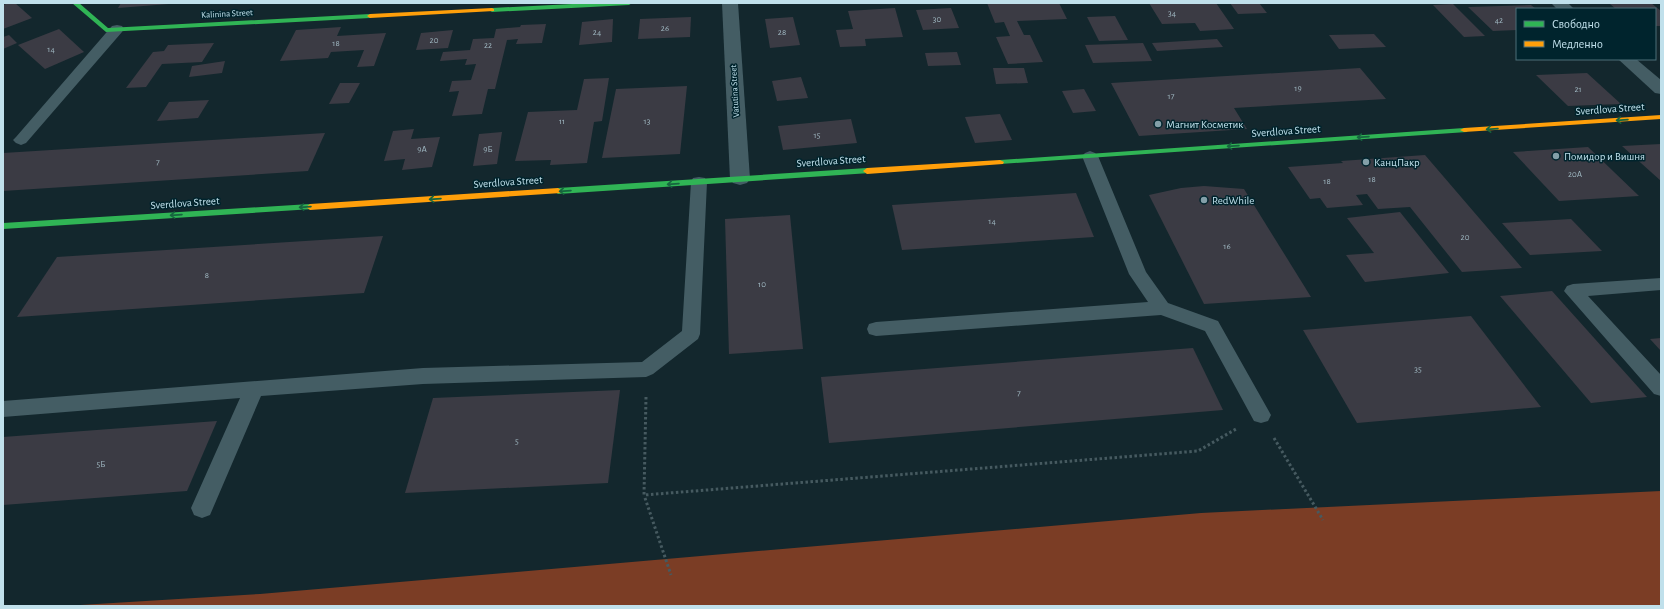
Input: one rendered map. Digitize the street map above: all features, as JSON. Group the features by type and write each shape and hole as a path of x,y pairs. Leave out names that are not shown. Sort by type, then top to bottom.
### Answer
{"street":[{"name":"Kalinina Street","path":"75,3 106,30 629,3"},
{"name":"Vatutina Street","path":"730,3 740,179"},
{"path":"1627,60 1661,88"},
{"name":"Sverdlova Street","path":"3,226 699,182 1661,117"}],"lane":[{"path":"22,140 117,29"},
{"path":"1090,156 1138,274 1162,308"},
{"path":"3,409 423,376 646,369 691,334 699,182"},
{"path":"1661,284 1573,290 1661,388"},
{"path":"876,329 1162,308 1212,326 1260,415"},
{"path":"202,508 254,390"}],"path":[{"path":"646,369 644,495 1198,451 1260,415 1323,520"},
{"path":"645,498 671,575"}],"shaded area":[{"path":"1661,491 1661,606 64,606 260,594 1201,513"}],"building":[{"path":"15,3 32,18 3,29 3,5"},
{"path":"121,3 169,3 169,4 118,8"},
{"path":"987,3 1059,3 1067,19 1017,21 1024,35 1030,35 1043,62 1008,64 996,37 1010,36 1004,22 995,23"},
{"path":"1149,3 1216,3 1234,29 1200,31 1195,23 1162,24"},
{"path":"1230,3 1259,3 1267,13 1238,14"},
{"path":"1651,3 1661,11 1661,26 1656,26 1656,8 1615,8 1610,4"},
{"path":"1453,4 1485,36 1464,37 1433,5"},
{"path":"1531,5 1535,8 1516,8 1516,30 1493,31 1468,7"},
{"path":"895,8 903,37 865,39 866,46 840,47 836,30 853,29 848,11"},
{"path":"951,8 959,28 923,30 916,10"},
{"path":"1115,16 1128,40 1099,41 1087,17"},
{"path":"691,17 690,37 638,39 640,19"},
{"path":"793,17 800,45 770,48 765,19"},
{"path":"613,19 612,42 579,45 582,22"},
{"path":"546,24 542,43 516,44 518,39 507,40 495,89 488,89 482,114 452,116 459,91 449,92 452,81 471,80 476,64 465,65 467,59 440,61 443,52 470,50 473,39 494,38 496,29 520,27 521,25"},
{"path":"341,27 337,36 386,33 374,66 357,67 364,50 331,52 328,58 280,61 296,30"},
{"path":"59,29 84,52 45,69 18,45"},
{"path":"453,30 448,48 416,50 421,33"},
{"path":"1374,34 1386,47 1339,49 1329,35"},
{"path":"9,35 17,43 3,49 3,37"},
{"path":"1217,39 1223,47 1157,51 1152,43"},
{"path":"214,43 202,62 162,64 146,87 126,88 153,52 164,51 168,45"},
{"path":"1143,43 1152,61 1093,63 1085,45"},
{"path":"957,52 961,65 928,66 925,53"},
{"path":"225,61 222,73 189,77 192,66"},
{"path":"993,68 1024,68 1028,83 996,84"},
{"path":"1360,68 1386,99 1234,108 1247,129 1139,136 1111,83"},
{"path":"1587,73 1621,104 1568,106 1536,75"},
{"path":"801,77 808,98 777,101 772,81"},
{"path":"609,78 602,121 594,122 587,163 550,165 551,160 515,161 528,112 577,110 584,79"},
{"path":"340,83 360,83 349,103 329,104"},
{"path":"687,86 680,154 602,158 616,89"},
{"path":"1084,89 1096,111 1073,113 1062,91"},
{"path":"209,100 198,118 157,121 169,102"},
{"path":"1000,114 1012,140 975,143 965,117"},
{"path":"851,119 857,143 783,150 778,126"},
{"path":"414,129 411,139 440,137 432,167 402,170 405,159 384,161 393,131"},
{"path":"502,132 497,164 473,166 479,134"},
{"path":"325,133 308,171 3,191 3,153"},
{"path":"1661,144 1661,181 1622,146"},
{"path":"1588,147 1639,196 1559,201 1513,152"},
{"path":"1425,155 1522,268 1462,272 1410,207 1378,209 1367,194 1356,195 1363,205 1327,208 1320,198 1310,199 1288,167 1343,163 1341,161"},
{"path":"1204,186 1244,189 1311,297 1204,304 1149,195 1181,188"},
{"path":"1076,193 1094,237 902,250 892,205"},
{"path":"1400,212 1449,273 1365,282 1346,255 1374,253 1347,218"},
{"path":"790,215 803,349 729,354 725,219"},
{"path":"1571,219 1602,251 1530,255 1502,223"},
{"path":"383,236 364,293 17,317 57,257"},
{"path":"1552,291 1647,397 1591,403 1500,296"},
{"path":"1471,316 1541,407 1357,423 1303,330"},
{"path":"1661,338 1661,351 1650,339"},
{"path":"1193,348 1223,410 829,443 821,377"},
{"path":"620,390 608,483 405,493 433,398"},
{"path":"217,421 187,491 3,505 3,437"}],"traffic: fast":[{"path":"75,3 106,30 370,16"},
{"path":"492,10 629,3"},
{"path":"1000,162 1464,130"},
{"path":"558,191 867,171"},
{"path":"3,226 310,207"}],"traffic: slow":[{"path":"370,16 492,10"},
{"path":"1464,130 1661,117"},
{"path":"867,171 1000,162"},
{"path":"310,207 558,191"}],"place":[{"name":"Магнит Косметик","path":"1158,124"},
{"name":"Помидор и Вишня","path":"1556,156"},
{"name":"КанцПакр","path":"1366,162"},
{"name":"RedWhile","path":"1204,200"}]}
